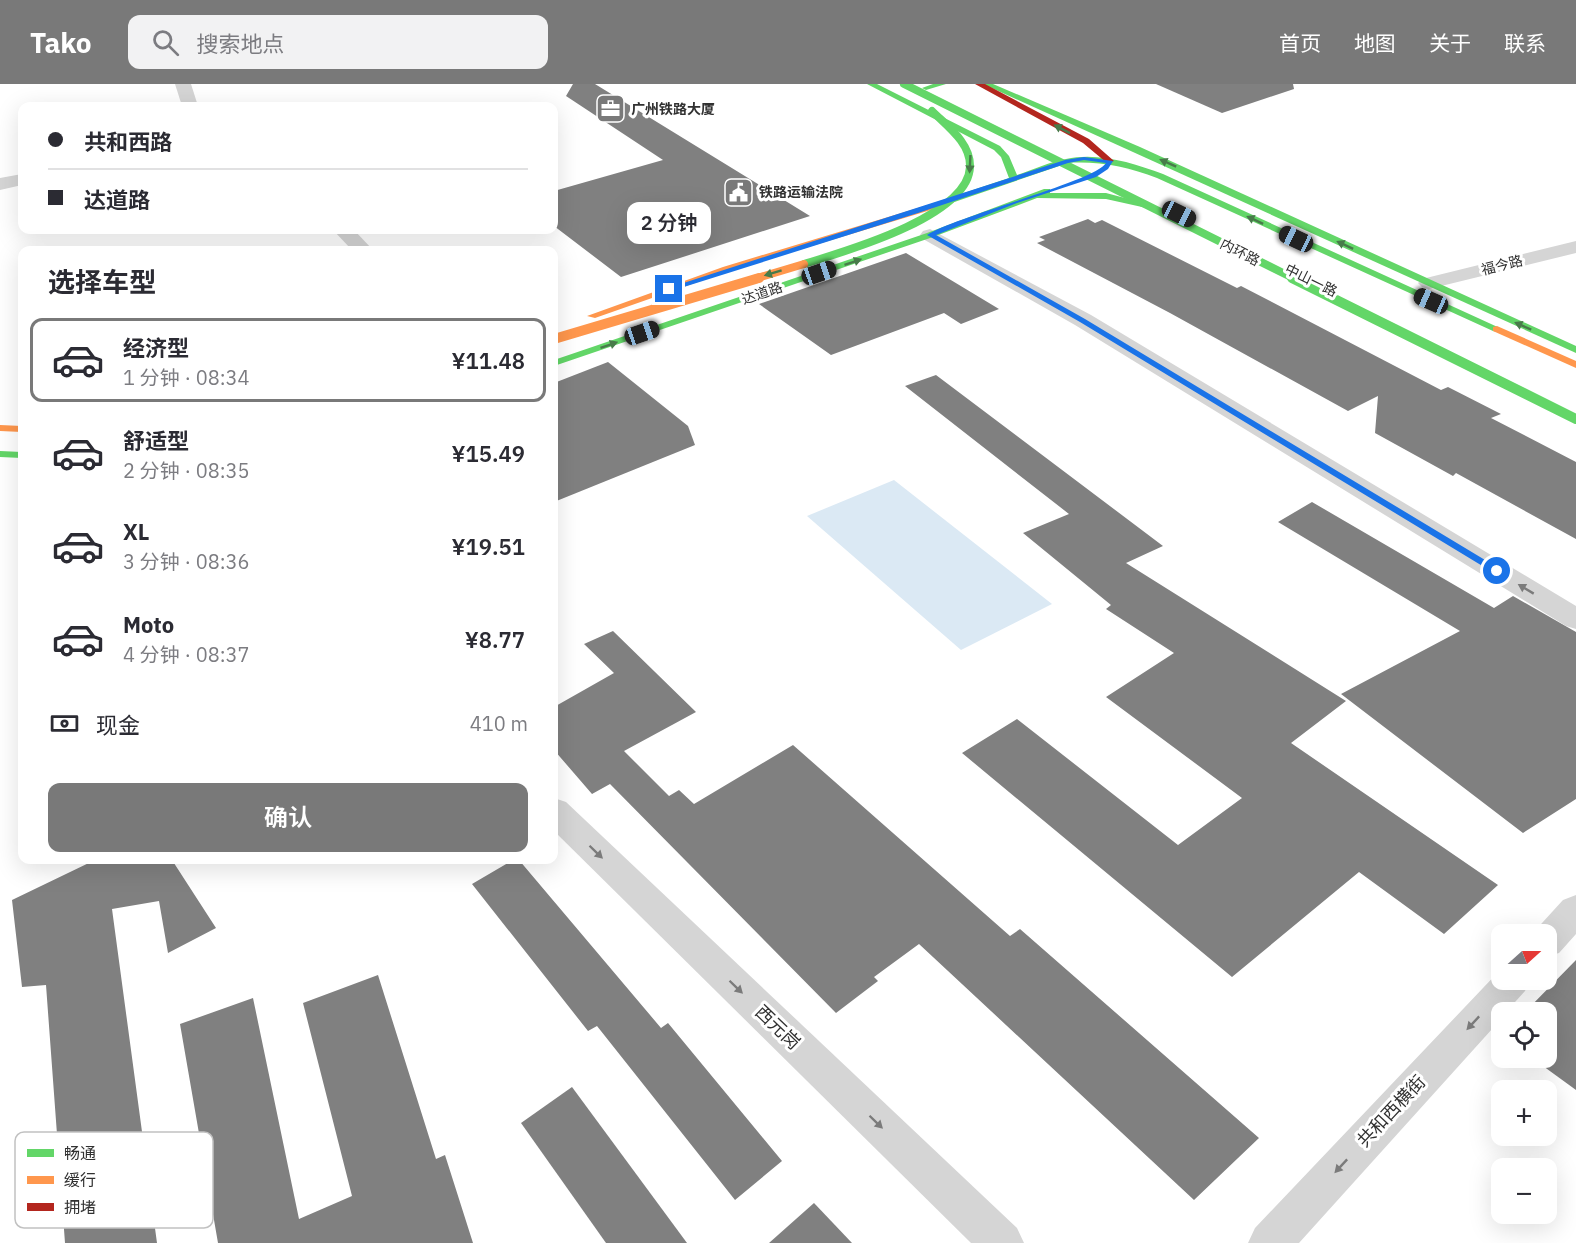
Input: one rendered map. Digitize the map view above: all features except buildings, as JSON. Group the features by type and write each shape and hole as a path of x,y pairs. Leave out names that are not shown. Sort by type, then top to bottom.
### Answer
{"main road":[{"name":"内环路","path":"904,84 1576,419"},
{"path":"925,86 942,84"},
{"path":"979,84 1080,138 1103,153 1110,161"},
{"path":"987,84 1137,149 1576,350"},
{"path":"879,85 997,148 1005,156 1014,179"},
{"path":"558,338 856,247 922,221 947,204 964,187 971,171 970,150 959,134 942,118 879,85"},
{"path":"925,86 1034,133"},
{"name":"中山一路","path":"925,86 1119,185 1576,411"},
{"path":"1064,147 1136,182"},
{"path":"558,328 726,269 916,212 1071,160 1110,161 1153,173 1576,365"},
{"path":"1098,174 1110,161"},
{"path":"1119,185 1153,173"},
{"name":"达道路","path":"558,362 930,235 1098,174"},
{"path":"1036,195 1106,196 1179,214"},
{"path":"0,428 18,429"},
{"path":"0,454 18,455"}],"street":[{"path":"183,84 189,102"},
{"path":"0,184 18,181"},
{"path":"347,234 359,246"},
{"path":"930,235 1083,321 1576,619"},
{"name":"福今路","path":"1429,283 1576,247"},
{"name":"西元岗","path":"558,815 1002,1243"},
{"path":"1557,930 1576,910"},
{"name":"共和西横街","path":"1270,1243 1503,990"}],"shaded area":[{"path":"894,480 1052,604 961,650 807,516"}],"traffic: fast":[{"path":"871,84 997,148 1005,156 1014,179"},
{"path":"904,84 1576,419"},
{"path":"926,88 942,84"},
{"path":"987,84 1137,149 1576,350"},
{"path":"804,264 903,230 935,212 959,191 970,167 962,141 932,111"},
{"path":"931,207 1067,161 1091,160 1126,165 1160,176 1497,329"},
{"path":"558,362 930,235 1047,191"},
{"path":"1037,195 1106,196 1151,206"},
{"path":"0,454 18,455"}],"traffic: slow":[{"path":"592,316 726,269 931,207"},
{"path":"558,338 804,264"},
{"path":"1497,329 1576,365"},
{"path":"0,428 18,429"}],"traffic: jam":[{"path":"979,84 1086,141 1110,161"}],"place":[{"name":"广州铁路大厦","path":"610,109"},
{"name":"铁路运输法院","path":"738,192"}],"route":[{"path":"669,289 726,269 916,212 1067,161 1084,159 1110,161 1106,168 1094,176 1015,202 930,235 1083,321 1497,571"}]}
